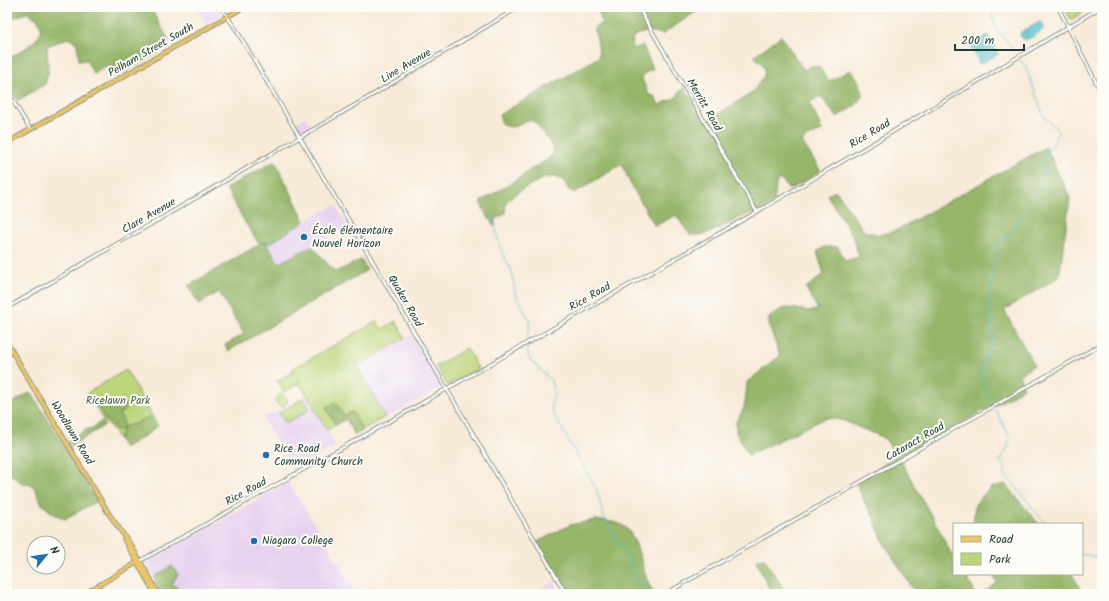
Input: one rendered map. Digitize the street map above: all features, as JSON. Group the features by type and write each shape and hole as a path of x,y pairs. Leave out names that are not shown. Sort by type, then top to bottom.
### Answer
{"main road":[{"name":"Pelham Street South","path":"7,142 244,7"},
{"name":"Woodlawn Road","path":"7,343 105,508 132,547 155,594"},
{"name":"Woodlawn Road","path":"139,562 159,594"},
{"name":"Rice Road","path":"84,594 139,562"}],"street":[{"name":"Quaker Road","path":"221,7 300,138 566,594"},
{"name":"Line Avenue","path":"300,138 519,7"},
{"name":"Merritt Road","path":"638,7 757,212"},
{"path":"1058,7 1102,94"},
{"name":"Rice Road","path":"139,562 447,389 757,212 1101,7"},
{"path":"7,91 30,129"},
{"name":"Clare Avenue","path":"7,308 300,138"},
{"name":"Cataract Road","path":"665,594 1102,344"}],"shaded area":[{"path":"196,7 217,7 222,14 221,17 206,25"},
{"path":"305,117 313,129 301,136 294,125"},
{"name":"École élémentaire Nouvel Horizon","path":"335,205 348,226 279,264 269,244 305,221"},
{"path":"412,335 442,387 387,417 385,416 357,366"},
{"path":"307,398 336,446 293,470 263,418"},
{"name":"Niagara College","path":"288,482 357,594 164,594 146,563"},
{"path":"554,581 561,594 532,594"}],"green space":[{"path":"7,7 74,7 78,9 90,7 150,7 169,41 165,48 117,76 109,65 94,74 86,60 79,61 77,43 68,38 47,46 48,74 45,84 17,101 7,83 7,59 32,44 40,32 41,26 37,19 27,13 8,19"},
{"path":"596,7 703,7 663,34 649,31 633,36 632,49 643,46 653,69 644,74 642,79 649,95 654,96 659,105 677,97 684,87 707,121 752,93 764,76 765,69 754,56 781,36 804,70 812,66 819,67 829,81 850,70 855,75 863,94 856,105 837,117 820,96 809,103 822,131 807,137 802,142 821,171 791,189 788,189 783,181 778,179 774,202 712,232 690,235 676,215 655,226 630,183 622,164 576,192 569,190 564,180 554,177 546,178 527,186 506,202 505,214 495,219 495,227 487,216 480,202 547,160 554,153 552,146 536,123 529,120 510,127 502,124 499,115 599,57 598,43 594,28 602,23"},
{"path":"1064,7 1092,7 1072,19"},
{"path":"1046,147 1070,198 1059,277 1004,310 1034,365 1019,375 1024,387 1005,400 970,418 900,459 953,556 953,575 965,575 976,594 916,594 884,543 872,514 857,485 859,481 894,458 894,452 886,440 842,420 826,418 748,455 736,432 736,422 744,408 747,382 780,356 769,326 769,318 785,308 809,311 818,309 806,288 824,274 817,252 824,247 838,247 845,261 859,257 853,236 827,195 836,191 864,231 879,235 895,231"},
{"path":"275,161 305,221 269,244 265,242 279,263 312,246 335,272 361,260 367,270 228,351 225,345 244,334 219,292 199,304 188,286 263,242 258,242 226,188"},
{"path":"377,321 382,329 396,321 405,338 357,366 385,417 362,430 352,412 344,416 326,407 336,425 327,430 298,380 299,383 284,392 277,381 294,372 292,369"},
{"path":"467,348 478,369 447,385 436,366"},
{"name":"Ricelawn Park","path":"126,370 158,426 123,446 111,427 104,421 87,393"},
{"path":"31,392 97,501 65,519 52,513 42,504 35,488 31,485 20,482 12,475 7,475 7,406"},
{"path":"282,394 288,400 286,405 280,407 275,402 275,399"},
{"path":"303,398 310,410 285,423 279,413"},
{"path":"114,401 125,404 125,411 119,413 124,422 122,428 118,431 106,420 95,403"},
{"path":"336,402 344,416 352,412 363,431 355,435 346,419 336,425 326,407"},
{"path":"150,416 155,425 151,432 124,448 119,439 123,427 137,424"},
{"path":"102,421 105,425 71,446 68,441"},
{"path":"1005,484 1038,523 973,523 975,505 990,488"},
{"path":"595,520 616,523 627,529 635,542 647,580 654,594 568,594 537,542 570,525"},
{"path":"764,558 784,589 805,588 809,594 772,594 756,561"},
{"path":"172,566 178,574 172,584 184,591 184,594 162,594 154,577"},
{"path":"993,575 1073,575 1083,594 983,593 997,583"}],"water":[{"path":"1040,22 1044,27 1042,30 1035,36 1023,40 1020,35 1021,32"},
{"path":"988,35 998,54 980,64 970,45"}],"waterway":[{"path":"990,7 995,27 1014,51"},
{"path":"993,405 980,376 993,337 990,303 994,259 997,245 1012,232 1041,186 1044,160 1058,134 1058,130 1044,117 1026,68 1020,59"},
{"path":"488,213 494,222 500,248 512,272 515,293 530,321 527,341"},
{"path":"527,347 528,355 531,361 551,380 554,394 551,408 596,488 604,518 623,550 639,583 654,594"},
{"path":"995,409 1010,437 1007,449 1000,461 1004,466 1005,474 1045,523"},
{"path":"1083,554 1102,558"}],"place":[{"name":"École élémentaire Nouvel Horizon","path":"304,237"},
{"name":"Rice Road Community Church","path":"266,455"},
{"name":"Niagara College","path":"254,541"}]}
